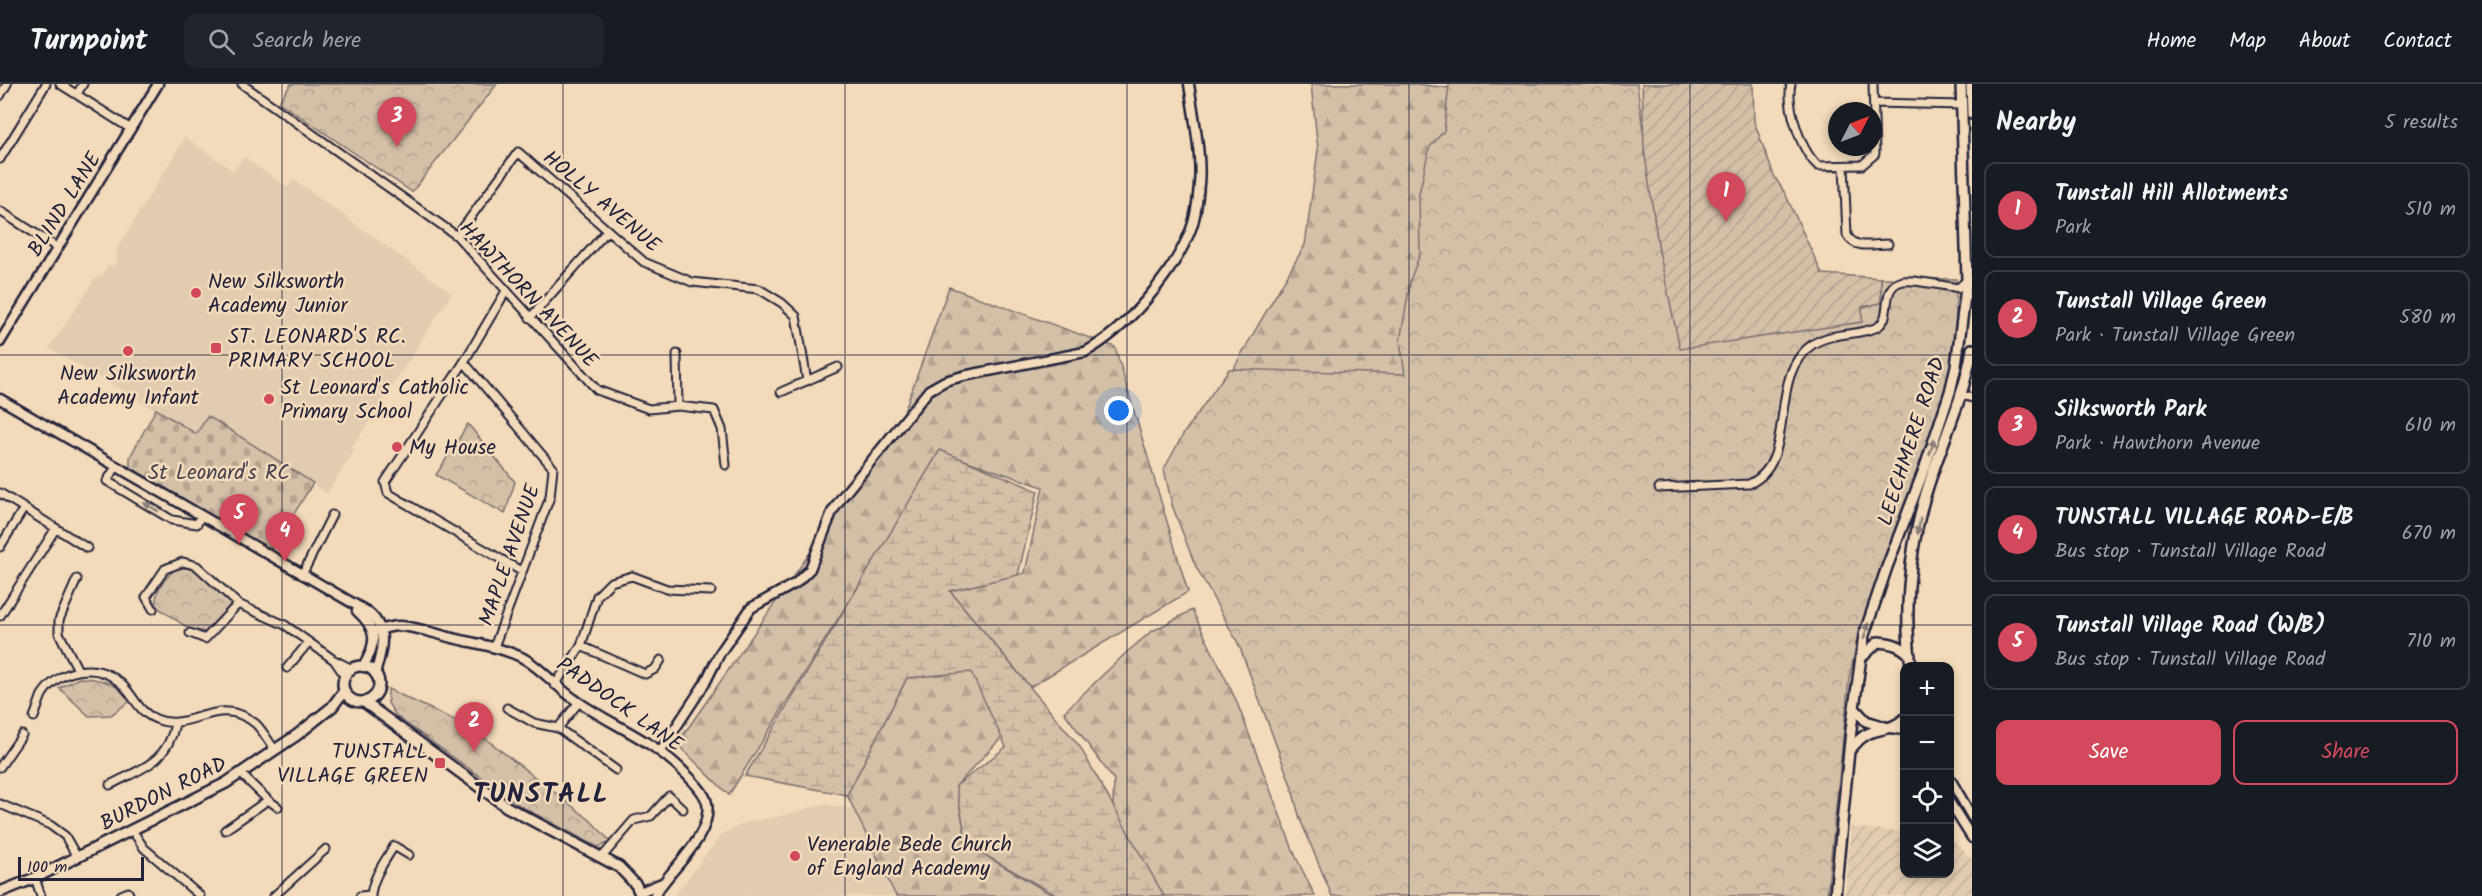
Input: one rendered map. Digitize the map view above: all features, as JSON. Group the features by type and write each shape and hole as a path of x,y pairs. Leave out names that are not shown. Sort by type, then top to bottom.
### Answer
{"main road":[{"name":"LEECHMERE ROAD","path":"1961,84 1972,114"},
{"name":"LEECHMERE ROAD","path":"1835,896 1851,730 1864,635 1950,392 1956,366 1967,280 1967,105 1971,84"},
{"name":"LEECHMERE ROAD","path":"1911,662 1909,596 1922,507 1962,395 1972,350"},
{"path":"1950,392 1962,395"},
{"path":"1860,659 1870,647 1878,642 1892,643 1910,655"},
{"path":"359,702 374,698 379,684 375,674 363,667 352,669 345,676 344,691 359,702 384,714 507,807 602,857 626,873 640,894"},
{"name":"BURDON ROAD","path":"0,892 35,878 241,774 332,707 344,691"},
{"path":"377,693 384,714"},
{"name":"BURDON ROAD","path":"332,707 359,702"},
{"path":"1854,708 1866,721 1890,728"},
{"path":"1849,751 1860,739 1871,732 1890,728 1900,722"}],"street":[{"path":"0,96 7,84"},
{"path":"0,159 46,84"},
{"path":"60,84 131,129"},
{"path":"77,94 83,84"},
{"name":"BLIND LANE","path":"0,342 158,84"},
{"name":"HAWTHORN AVENUE","path":"242,84 457,236 597,390 649,409 678,406"},
{"path":"661,750 705,683 720,653 751,608 796,583 810,569 832,512 929,390 945,381 963,376 1085,352 1124,324 1150,294 1178,255 1192,228 1200,183 1189,84"},
{"path":"1791,84 1793,115 1809,158 1818,166 1862,165 1873,156"},
{"path":"1873,84 1874,102"},
{"path":"1882,103 1967,105"},
{"name":"HOLLY AVENUE","path":"457,236 518,152 644,262 692,282 759,289 782,303 796,316 807,381"},
{"path":"1844,166 1847,235 1851,242 1857,245 1888,243"},
{"path":"1,214 58,248"},
{"path":"530,318 607,231"},
{"path":"1659,488 1749,484 1758,480 1766,473 1773,459 1785,393 1799,356 1813,344 1831,336 1875,328 1884,321 1891,288 1903,281 1958,288 1967,280"},
{"path":"506,291 464,362 385,482 388,493 521,571"},
{"path":"677,354 678,406 714,410 722,429 726,465"},
{"name":"MAPLE AVENUE","path":"464,362 553,468 550,496 494,647"},
{"path":"782,392 838,367"},
{"path":"1962,395 1972,398"},
{"path":"2,401 373,616 383,642 375,674"},
{"path":"116,467 107,481 172,520 197,524 201,516"},
{"path":"0,493 87,548"},
{"path":"0,547 24,508"},
{"path":"302,575 332,515"},
{"path":"0,616 56,528"},
{"path":"153,609 146,597 165,569 183,562 197,566 238,604 285,626 334,660 352,669"},
{"path":"555,685 581,646 597,596 611,582 632,576 668,589 711,591"},
{"path":"77,579 59,621 59,633 78,670"},
{"path":"190,633 205,639 238,604"},
{"name":"PADDOCK LANE","path":"377,631 399,626 418,629 494,647 527,660 555,685 579,702 661,750 701,790 708,810 701,834 654,896"},
{"path":"363,667 374,644 377,631"},
{"path":"287,668 308,643"},
{"path":"581,646 645,674 655,669 661,660"},
{"path":"334,660 345,676"},
{"path":"34,717 42,695 51,686 78,670 94,670 118,680 138,707 155,719 175,724 216,711 239,715 256,724 275,750"},
{"path":"558,728 579,702"},
{"path":"507,708 534,723 558,728 616,770"},
{"path":"110,785 154,761 166,751 172,739 175,724"},
{"path":"1890,728 1900,729"},
{"path":"0,767 22,735"},
{"path":"241,774 278,807"},
{"path":"1954,786 1972,817"},
{"path":"602,857 634,820 651,816 669,796 683,809"},
{"path":"225,830 268,800"},
{"path":"0,804 51,825 65,836 77,857"},
{"path":"1954,809 1972,838"},
{"path":"132,830 144,848 200,896"},
{"path":"360,896 371,895 381,866 394,846 409,855"},
{"path":"274,896 326,849"},
{"path":"35,878 40,896"},
{"name":"PADDOCK LANE","path":"640,894 662,883"},
{"path":"121,895 128,892 130,896"}],"shaded area":[{"path":"185,137 233,171 244,157 287,187 294,180 452,293 352,448 355,450 327,493 209,417 196,434 49,348 95,279 102,275 108,265 114,266 118,257 116,251"},
{"name":"Venerable Bede Church of England Academy","path":"822,804 846,807 867,815 901,896 674,896 722,834 747,822 781,816"},
{"path":"1851,827 1900,832 1900,878 1954,878 1954,842 1972,859 1972,896 1845,896"}],"green space":[{"path":"291,84 497,84 412,192 279,102"},
{"path":"1311,84 1416,84 1464,90 1420,379 1183,465 1242,353 1305,245 1318,150"},
{"path":"1449,84 1637,84 1659,251 1862,307 1881,303 1881,278 1956,279 1956,338 1948,386 1859,632 1849,679 1827,896 1332,896 1300,819 1291,785 1239,645 1195,565 1172,505 1164,469 1184,433 1229,369 1405,374 1400,341 1411,278 1420,254 1419,194 1429,148 1444,131"},
{"path":"1642,84 1753,84 1754,121 1774,176 1785,193 1822,274 1881,278 1881,303 1862,307 1862,322 1680,349 1659,251 1644,149"},
{"path":"949,287 1115,347 1188,592 1030,687 950,591 1025,573 1043,487 955,457 867,572 729,795 677,744 900,423"},
{"name":"St Leonard's RC","path":"156,409 196,434 208,416 313,483 271,551 130,467 130,457"},
{"path":"468,424 515,482 505,514 436,475"},
{"path":"940,450 1038,491 1018,575 950,591 1080,747 1164,896 1058,896 967,845 956,786 1006,747 971,672 907,678 847,795 745,776"},
{"path":"187,568 198,571 233,602 205,632 188,628 157,607 158,591 163,582 175,569"},
{"path":"1192,610 1236,700 1295,855 1315,896 1158,896 1112,824 1114,780 1064,712 1151,632"},
{"path":"910,672 972,672 1002,737 956,786 967,845 1054,896 896,896 847,795"},
{"path":"79,678 108,683 120,690 130,701 111,715 89,716 59,688"},
{"name":"TUNSTALL VILLAGE GREEN","path":"388,689 473,729 590,820 611,842 598,847 522,807 396,716 388,703"}],"place":[{"name":"Silksworth Park","path":"397,147"},
{"name":"Tunstall Hill Allotments","path":"1726,222"},
{"name":"New Silksworth Academy Junior","path":"196,293"},
{"name":"ST. LEONARD'S RC. PRIMARY SCHOOL","path":"216,348"},
{"name":"New Silksworth Academy Infant","path":"128,351"},
{"name":"St Leonard's Catholic Primary School","path":"269,399"},
{"name":"My House","path":"397,447"},
{"name":"Tunstall Village Road (W/B)","path":"239,544"},
{"name":"TUNSTALL VILLAGE ROAD-E/B","path":"285,562"},
{"name":"Tunstall Village Green","path":"474,752"},
{"name":"TUNSTALL VILLAGE GREEN","path":"440,763"},
{"name":"Venerable Bede Church of England Academy","path":"795,856"}],"district":[{"name":"TUNSTALL","path":"541,793"}]}
